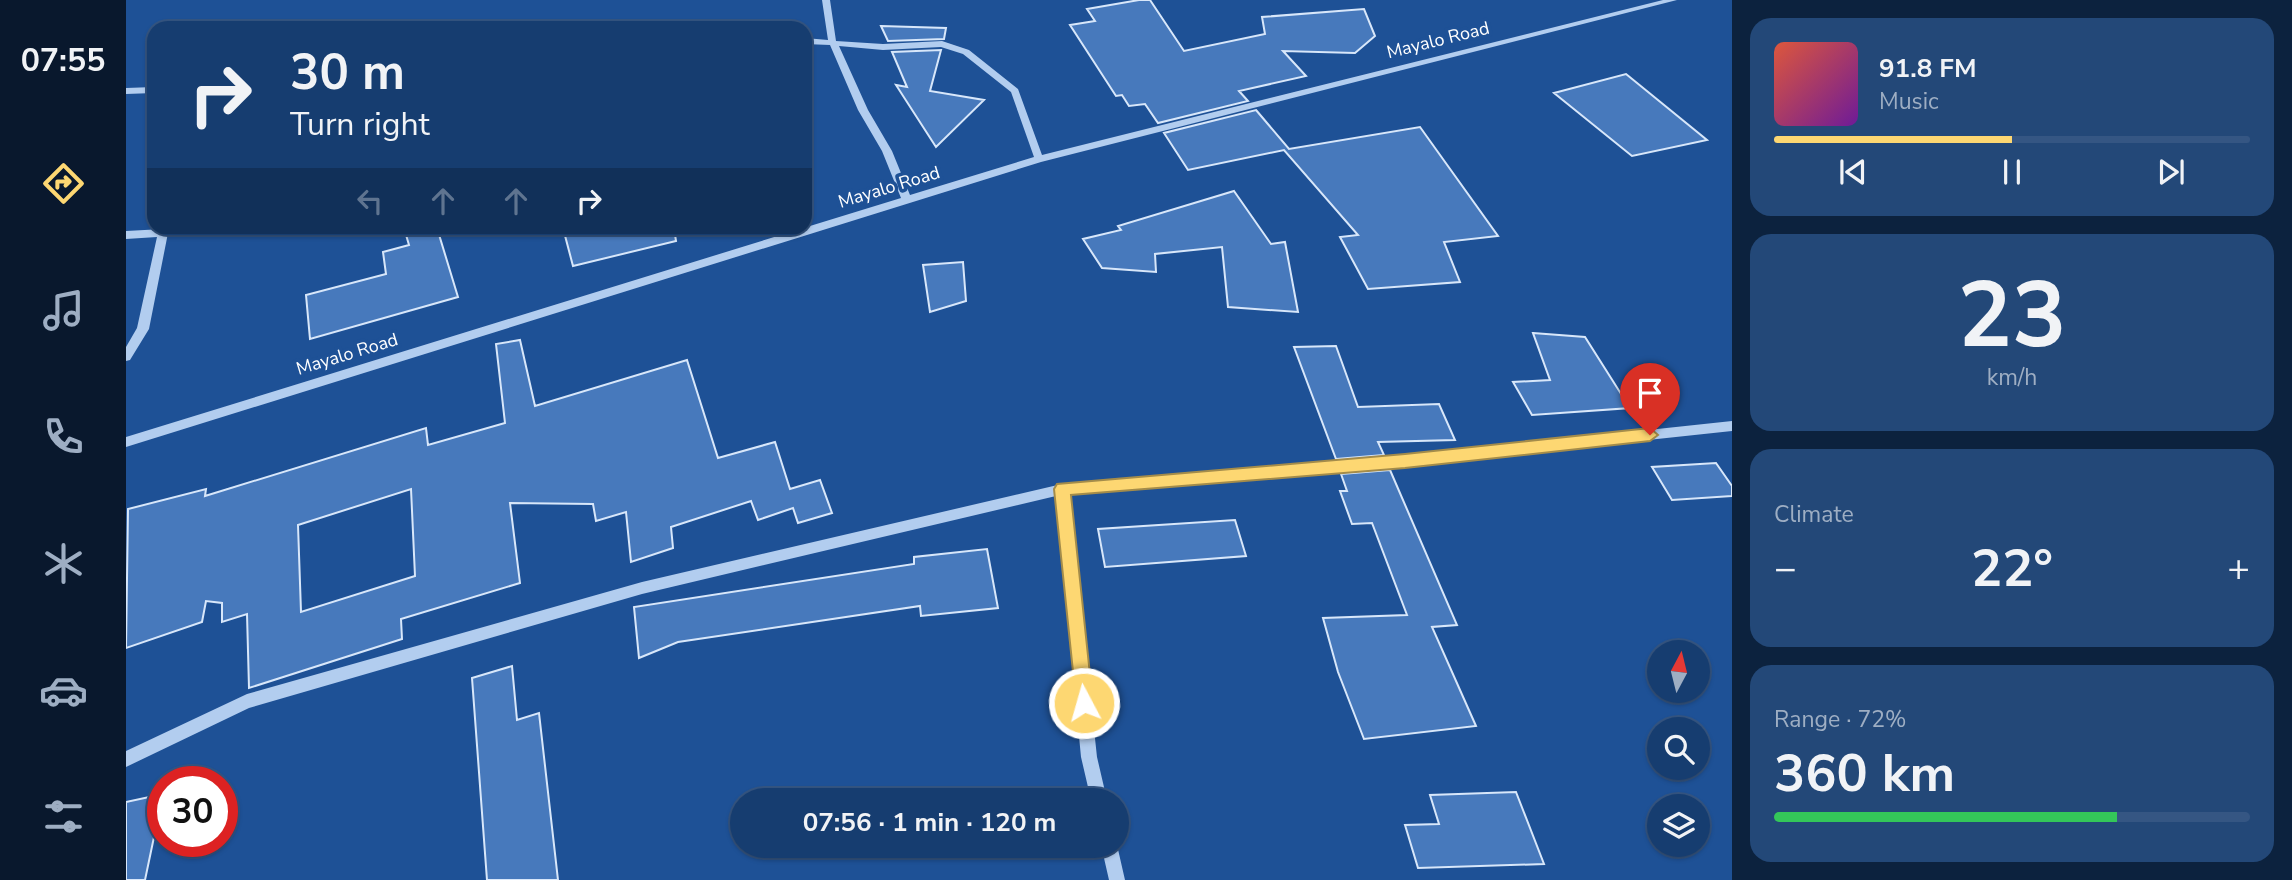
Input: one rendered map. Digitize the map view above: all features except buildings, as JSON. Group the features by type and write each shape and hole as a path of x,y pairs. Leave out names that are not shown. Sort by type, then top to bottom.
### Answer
{"street":[{"path":"826,0 832,41 863,110 887,152 907,200"},
{"name":"Mayalo Road","path":"812,229 1039,159 1672,0"},
{"path":"812,41 883,47 942,44 966,52 1016,91 1039,159"},
{"path":"126,91 147,90"},
{"path":"126,234 147,233"},
{"path":"126,357 143,330 163,235"},
{"name":"Mayalo Road","path":"126,442 794,235"},
{"path":"126,759 247,702 274,694 642,588 1062,489 1405,461 1732,426"},
{"path":"1062,489 1089,757 1096,788"},
{"path":"1112,858 1117,880"}],"route":[{"path":"1084,703 1062,489 1405,461 1650,435"}]}
